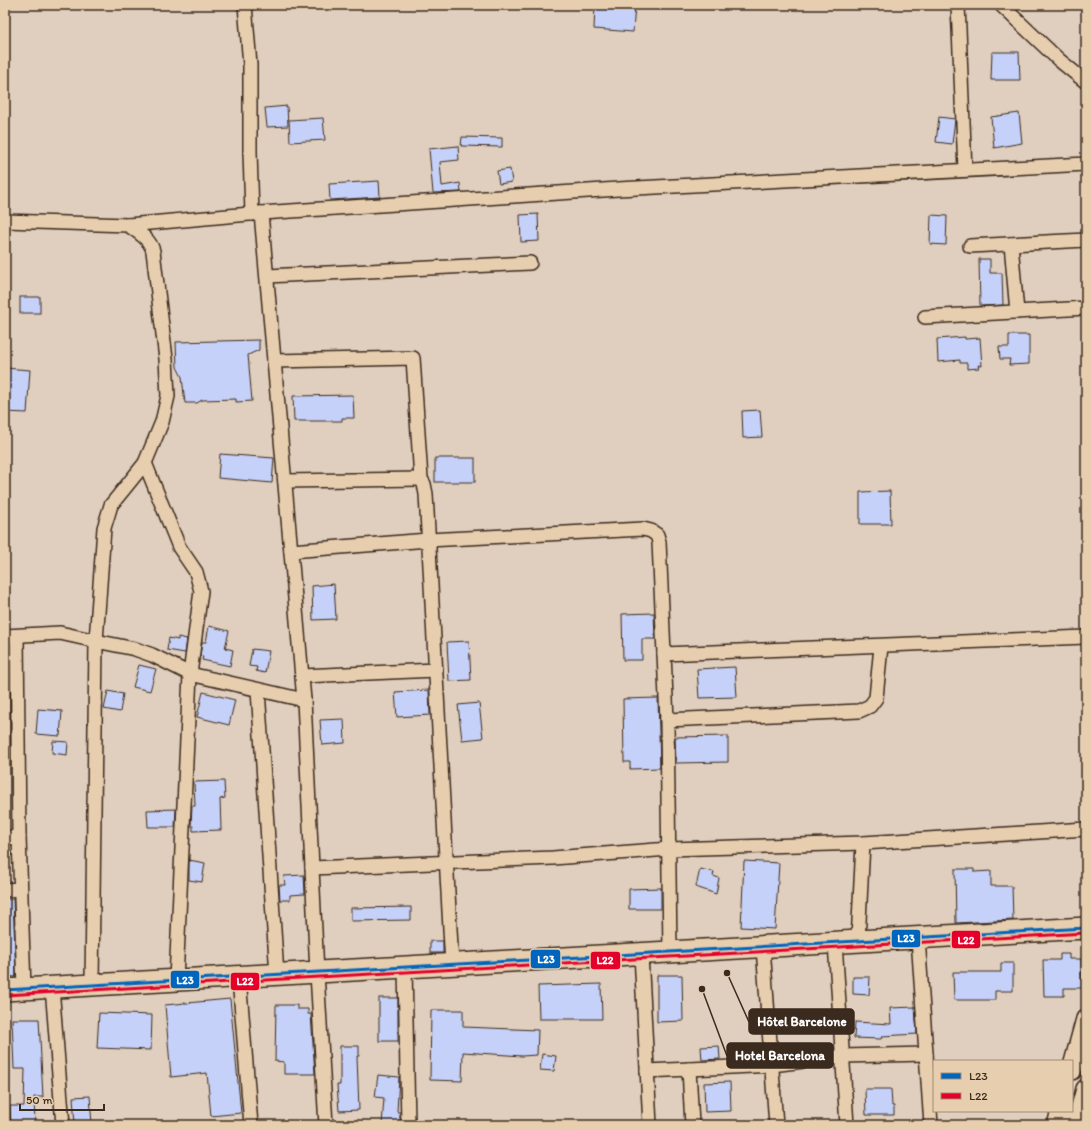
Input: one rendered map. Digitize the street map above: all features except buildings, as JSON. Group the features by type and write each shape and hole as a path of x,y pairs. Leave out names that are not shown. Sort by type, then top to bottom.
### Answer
{"main road":[{"path":"14,990 1086,928"}],"street":[{"path":"245,5 250,65 250,152 257,213 267,276 304,700 326,1125"},
{"path":"958,5 965,170"},
{"path":"1001,5 1059,60 1086,82"},
{"path":"5,221 128,225 257,213 626,189 1086,164"},
{"path":"92,985 96,641 104,528 109,511 116,498 145,463 162,422 168,396 166,359 152,245 128,225"},
{"path":"970,246 1086,240"},
{"path":"1011,244 1017,312"},
{"path":"267,276 530,263"},
{"path":"925,317 1086,308"},
{"path":"274,361 413,358 421,479 426,494 452,965"},
{"path":"145,463 179,547 196,572 201,591 190,674 176,980"},
{"path":"285,481 421,479"},
{"path":"291,552 428,540 643,529 651,531 657,535 659,542 667,720 670,952"},
{"path":"14,990 20,890 11,636 60,633 135,649 190,674 304,700"},
{"path":"664,654 1086,637"},
{"path":"667,720 859,711 870,706 876,698 881,646"},
{"path":"302,676 436,670"},
{"path":"258,690 277,975"},
{"path":"312,868 553,858 669,849 863,843 1086,829"},
{"path":"5,838 19,837"},
{"path":"858,941 863,843"},
{"path":"5,890 20,890"},
{"path":"918,938 931,1125"},
{"path":"835,943 847,1125"},
{"path":"764,947 776,1125"},
{"path":"642,954 650,1125"},
{"path":"405,967 408,1125"},
{"path":"239,978 251,1125"},
{"path":"52,988 63,1125"},
{"path":"1073,1066 1086,1019"},
{"path":"647,1071 772,1065 843,1056 926,1054"},
{"path":"689,1069 692,1125"},
{"path":"1076,1125 1086,1089"},
{"path":"1057,1125 1061,1112"}],"transit line":[{"name":"L23","path":"5,990 1086,928"},
{"name":"L22","path":"5,995 1086,933"}],"place":[{"name":"Hôtel Barcelone","path":"727,973"},
{"name":"Hotel Barcelona","path":"702,989"}]}
